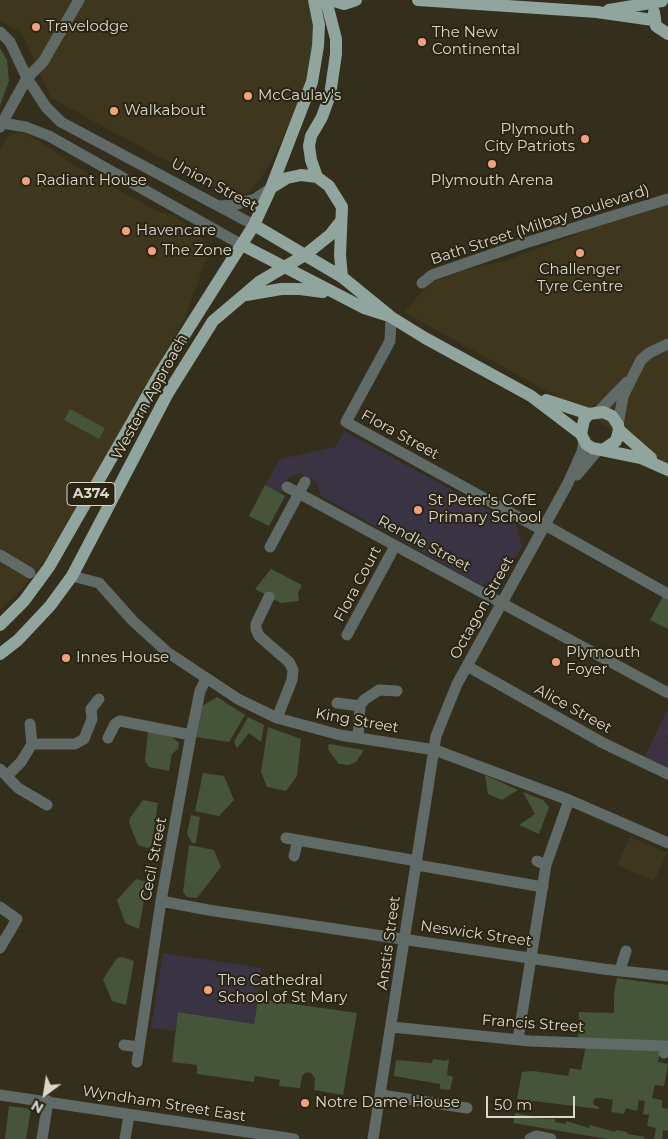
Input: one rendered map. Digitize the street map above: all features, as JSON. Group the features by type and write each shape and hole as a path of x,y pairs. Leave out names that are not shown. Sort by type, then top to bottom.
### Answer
{"main road":[{"path":"271,188 312,82 318,39 314,0"},
{"path":"316,177 309,146 311,136 322,117 334,79 336,39 326,0"},
{"path":"331,0 344,4 356,0"},
{"path":"418,0 597,12 653,20"},
{"path":"597,12 663,0"},
{"path":"663,0 656,7 653,20 659,31 668,34"},
{"path":"332,21 344,4"},
{"path":"271,188 287,178 301,175 316,177 329,186 342,207 340,255 342,277"},
{"name":"A374","path":"254,225 271,188"},
{"name":"A374","path":"305,255 330,235 341,221"},
{"name":"Western Approach","path":"0,626 24,601 50,567 159,375 254,225"},
{"name":"Union Street","path":"254,225 342,277 364,292 391,317 441,347 531,396 582,437"},
{"name":"Union Street","path":"242,245 342,298 391,317"},
{"name":"Western Approach","path":"0,654 18,640 50,606 72,576 188,358 213,321 240,296 283,267 305,255"},
{"path":"240,296 262,291 300,289 342,298"},
{"name":"Union Street","path":"531,396 593,414"},
{"path":"603,412 612,416 618,428 664,468 641,458 592,448 582,437 581,427 593,414 603,412"},
{"path":"600,450 616,441 618,428"}],"street":[{"path":"1,125 27,78 43,62 79,0"},
{"name":"Union Street","path":"0,32 10,42 27,78 46,107 61,122 254,225"},
{"name":"Union Street","path":"1,125 26,127 48,136 242,245"},
{"path":"220,206 251,200 271,188"},
{"name":"Bath Street (Milbay Boulevard)","path":"422,283 432,275 490,257 529,242 668,199"},
{"name":"Flora Street","path":"391,317 390,341 346,422 668,594"},
{"path":"618,428 623,396 641,360 649,353 668,344"},
{"path":"593,414 630,379"},
{"name":"Octagon Street","path":"435,750 436,736 447,706 467,666 567,485 582,452 582,437"},
{"name":"Octagon Street","path":"567,485 600,450"},
{"path":"270,547 305,482"},
{"name":"Rendle Street","path":"287,487 668,693"},
{"name":"Flora Court","path":"347,635 395,546"},
{"path":"0,555 30,573"},
{"name":"King Street","path":"72,576 99,583 133,621 167,652 238,699 277,718 308,728 435,750 569,800 668,843"},
{"path":"269,597 256,624 256,629 259,636 289,662 293,670 292,680 277,718"},
{"name":"Alice Street","path":"467,666 604,743 668,774"},
{"name":"Cecil Street","path":"137,1062 161,901 184,781 188,749 200,691 206,679"},
{"path":"358,738 360,706 370,694 379,690 397,691"},
{"path":"32,744 75,744 84,739 92,719 91,709 99,699"},
{"path":"337,703 360,706"},
{"path":"108,738 115,724 120,721 191,735"},
{"path":"30,724 32,744 22,762 4,772 18,788 47,805"},
{"name":"Anstis Street","path":"372,1139 381,1095 404,938 435,750"},
{"path":"518,1039 543,887 541,863 569,800"},
{"path":"294,856 292,839 543,887"},
{"name":"Neswick Street","path":"161,901 208,910 668,976"},
{"path":"0,907 18,919 0,948"},
{"path":"620,970 626,951"},
{"name":"Francis Street","path":"392,1027 518,1039 665,1046 664,1053"},
{"path":"124,1045 139,1047"},
{"name":"Wyndham Street East","path":"0,1095 294,1139"},
{"path":"381,1095 467,1108"},
{"path":"42,1139 48,1101"},
{"path":"125,1139 129,1115"},
{"path":"530,1139 536,1136 550,1139"}],"shaded area":[{"path":"0,0 308,0 317,42 306,92 267,169 250,192 235,198 51,98 22,33 0,20"},
{"path":"15,133 24,133 49,147 67,161 133,198 160,212 172,215 198,234 210,248 185,318 97,474 46,558 22,589 0,610 0,148 8,136"},
{"path":"668,200 668,464 572,405 404,312 435,277 505,261"},
{"name":"St Peter's CofE Primary School","path":"344,431 516,525 522,546 504,578 481,585 321,496 317,482 300,473 288,478 280,493 265,485 280,459 335,447"},
{"path":"668,708 668,733 666,737 668,738 668,770 644,758"},
{"path":"630,837 667,853 654,881 617,865"},
{"name":"The Cathedral School of St Mary","path":"163,953 262,968 254,1024 179,1012 175,1031 151,1028"}],"green space":[{"path":"0,48 7,60 9,81 0,106"},
{"path":"70,409 105,428 99,439 64,420"},
{"path":"265,485 285,496 269,526 249,516"},
{"path":"271,569 302,585 298,593 299,601 281,603 255,589"},
{"path":"663,596 668,599 668,629 650,620"},
{"path":"217,697 245,715 229,742 196,737 202,706"},
{"path":"248,717 264,725 261,742 249,733 237,748 234,742"},
{"path":"268,727 301,739 297,776 286,791 267,787 261,772"},
{"path":"148,731 171,736 179,743 178,749 172,754 169,771 149,767 145,761"},
{"path":"328,745 364,750 356,762 349,765 339,764 329,751"},
{"path":"203,773 224,776 234,800 219,816 195,811"},
{"path":"485,775 518,790 502,800 488,794"},
{"path":"523,792 543,800 549,807 539,834 519,825 535,814"},
{"path":"143,800 158,803 151,849 138,845 129,823 130,818"},
{"path":"191,815 200,817 196,843 192,843 187,834"},
{"path":"189,845 214,850 221,867 197,898 187,897 183,892"},
{"path":"136,879 147,882 139,929 125,923 117,900"},
{"path":"122,957 134,961 126,1005 112,1001 103,979 117,958"},
{"path":"617,978 668,985 668,1042 578,1039 579,1012 614,1013 614,994"},
{"path":"258,999 357,1013 343,1095 314,1090 315,1078 311,1073 306,1072 302,1076 300,1088 279,1086 280,1080 255,1076 254,1082 197,1074 197,1065 172,1062 178,1012 254,1024"},
{"path":"586,1046 660,1050 658,1062 668,1064 664,1086 655,1085 652,1098 662,1100 662,1108 668,1109 668,1131 663,1130 662,1139 654,1139 656,1128 647,1126 649,1115 643,1114 645,1101 639,1100 637,1111 626,1108 624,1114 611,1112 613,1100 602,1098 596,1098 593,1101 594,1105 599,1107 599,1109 517,1099 522,1072 533,1071 568,1076 570,1068 581,1070"},
{"path":"433,1059 445,1061 449,1059 447,1075 453,1077 450,1090 440,1089 440,1084 394,1076 396,1060 432,1063"},
{"path":"9,1106 31,1109 26,1139 5,1139"},
{"path":"515,1113 532,1116 532,1118 555,1119 555,1122 566,1124 566,1121 589,1128 590,1125 615,1132 616,1130 628,1132 627,1134 645,1137 644,1139 607,1139 513,1123"}],"place":[{"name":"Travelodge","path":"36,27"},
{"name":"The New Continental","path":"422,42"},
{"name":"McCaulay's","path":"248,96"},
{"name":"Walkabout","path":"114,111"},
{"name":"Plymouth City Patriots","path":"585,139"},
{"name":"Plymouth Arena","path":"492,164"},
{"name":"Radiant House","path":"26,181"},
{"name":"Havencare","path":"126,231"},
{"name":"The Zone","path":"152,251"},
{"name":"Challenger Tyre Centre","path":"580,253"},
{"name":"St Peter's CofE Primary School","path":"418,510"},
{"name":"Innes House","path":"66,658"},
{"name":"Plymouth Foyer","path":"556,662"},
{"name":"The Cathedral School of St Mary","path":"208,990"},
{"name":"Notre Dame House","path":"305,1103"}]}
